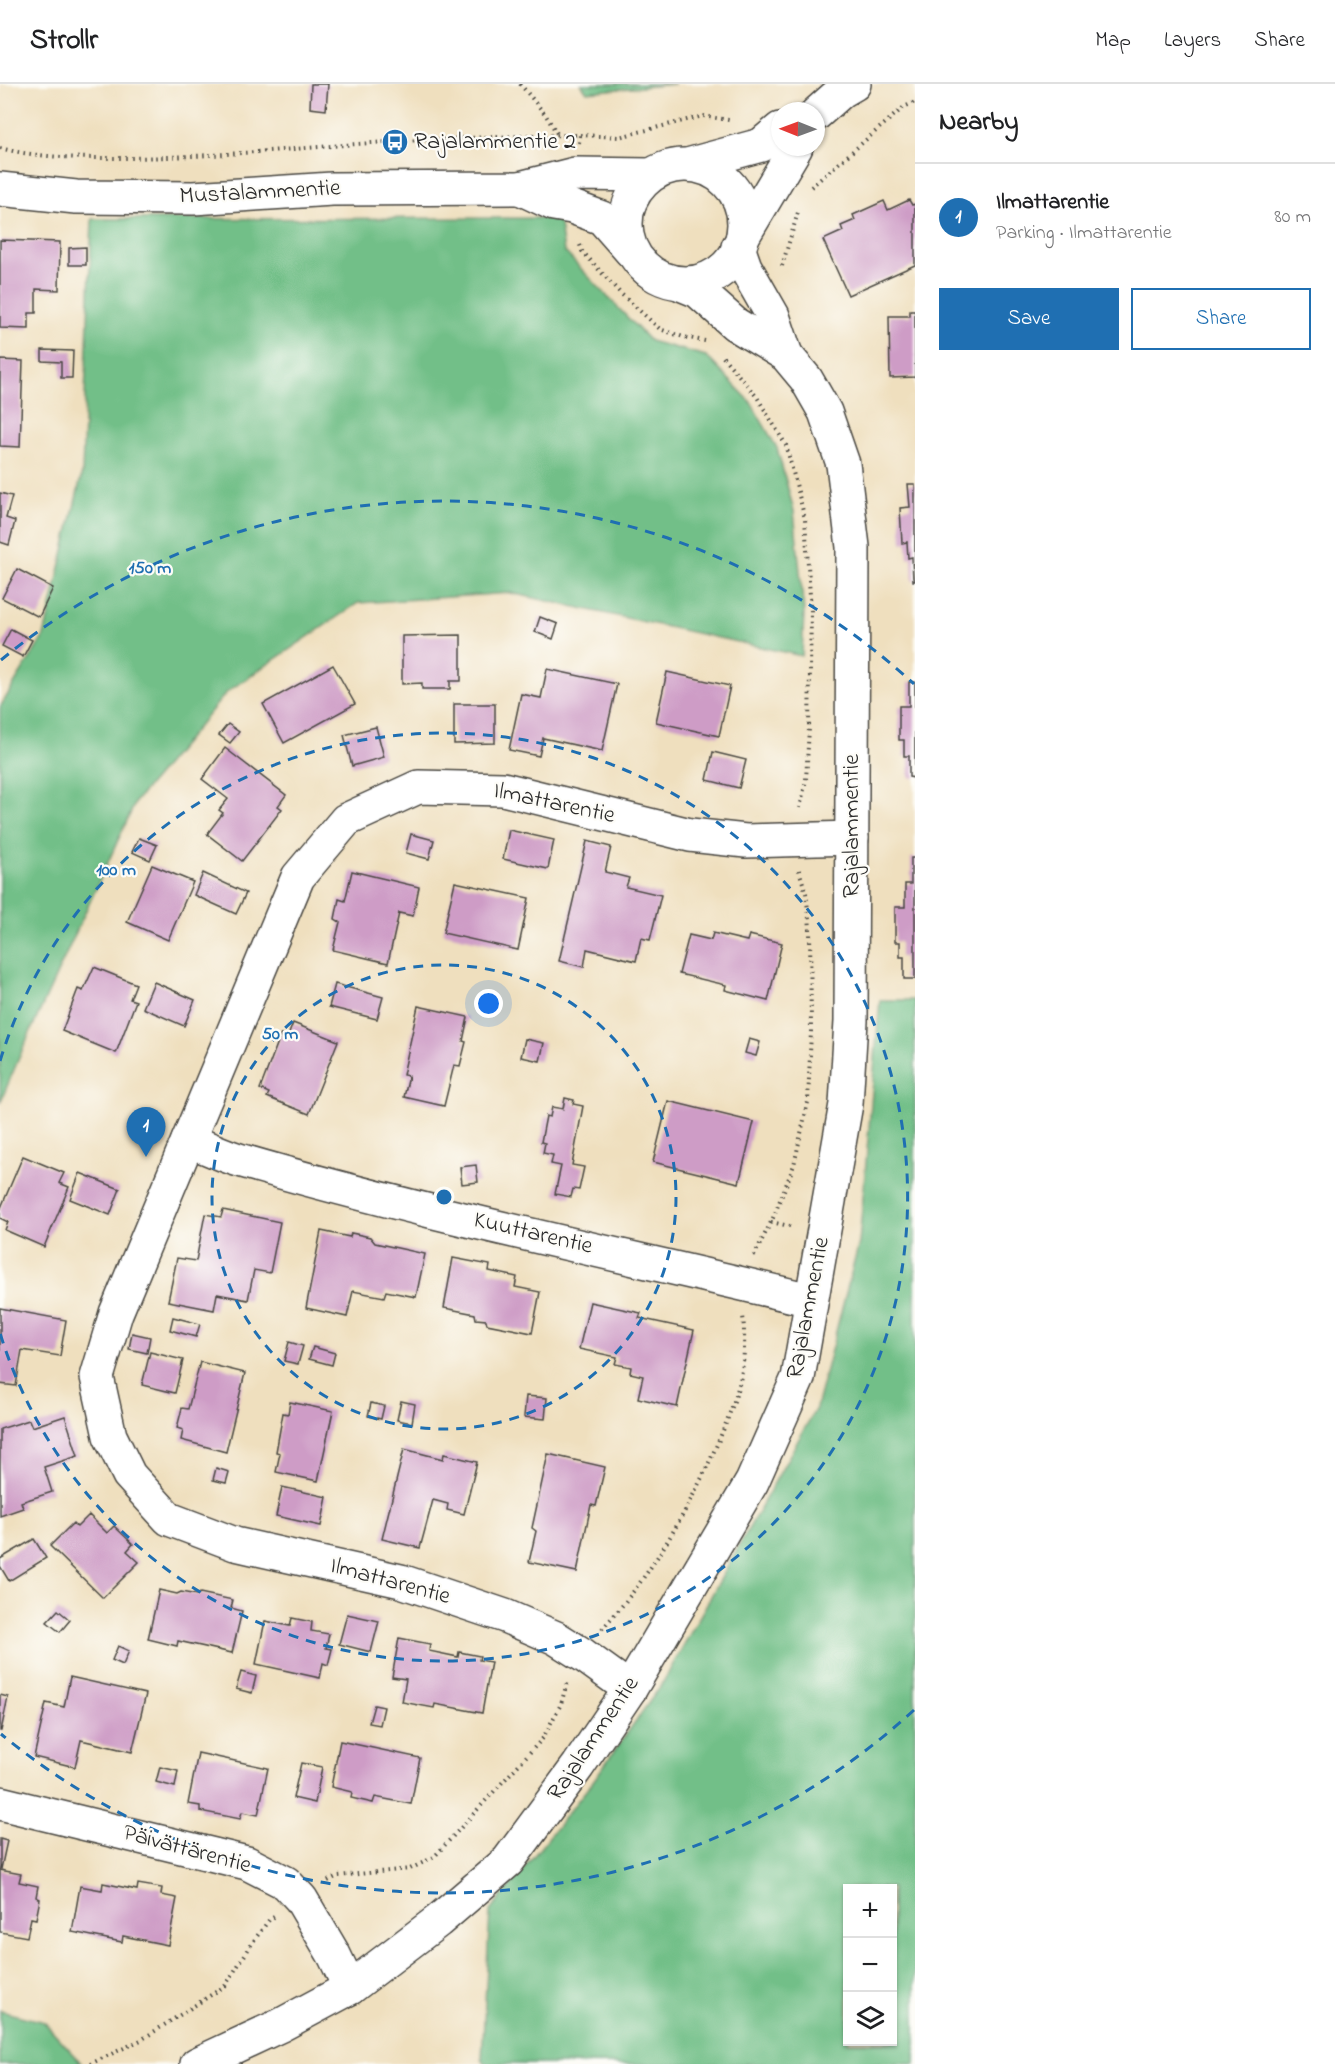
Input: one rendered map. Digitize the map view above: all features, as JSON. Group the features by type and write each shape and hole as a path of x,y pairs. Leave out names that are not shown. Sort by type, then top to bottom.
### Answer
{"street":[{"path":"825,106 854,84"},
{"path":"771,137 761,145 691,164 669,166 650,175 638,186 627,206 625,228 631,251 643,267 659,278 681,284 701,281 715,275 734,258 741,241 791,156"},
{"path":"691,164 714,172 727,182 738,198 744,216 741,241"},
{"name":"Mustalammentie","path":"0,189 76,197 192,198 332,189 520,188 575,174 650,175"},
{"name":"Mustalammentie","path":"520,188 554,204 572,207 602,218 631,251"},
{"name":"Rajalammentie","path":"741,241 745,267 773,316 786,355"},
{"name":"Rajalammentie","path":"197,2064 281,2025 350,1988 438,1921 508,1861 578,1766 630,1689 752,1482 798,1378 846,1104 852,1021 853,547 843,464 825,412 806,379 786,355 735,324 698,291 681,284"},
{"name":"Ilmattarentie","path":"630,1689 556,1638 505,1616 401,1581 235,1544 169,1519 129,1475 110,1436 98,1377 116,1313 298,877 346,820 418,787 503,789 690,835 746,841 852,838"},
{"name":"Kuuttarentie","path":"188,1141 236,1159 366,1195 810,1300"},
{"name":"Päivättärentie","path":"0,1803 247,1863 286,1882 301,1899 334,1955 350,1988"}],"path":[{"path":"520,84 545,114 558,135"}],"green space":[{"path":"581,84 675,84 587,92"},
{"path":"559,218 564,251 650,341 706,356 750,401 777,448 794,511 804,612 802,656 511,593 358,603 227,692 136,801 0,1103 0,707 44,636 82,473 92,219"},
{"path":"880,1000 915,1000 915,2064 485,2064 482,2059 490,1911 591,1784 662,1684 816,1408 859,1243"},
{"path":"0,2011 44,2022 81,2062 76,2064 0,2064"}],"building":[{"path":"311,84 328,84 326,110 310,108"},
{"path":"909,200 912,205 915,204 915,265 848,295 823,240 843,231 841,226 855,220 853,215 884,201 888,210"},
{"path":"0,240 60,242 59,290 36,289 36,313 29,313 29,329 0,328"},
{"path":"86,247 86,265 69,265 69,248"},
{"path":"910,311 915,311 915,377 890,378 889,316 910,316"},
{"path":"42,350 73,351 72,378 61,378 61,362 42,361"},
{"path":"0,360 23,361 20,447 0,446"},
{"path":"908,484 915,484 915,581 913,581 912,557 908,558 907,542 902,543 900,508 910,507"},
{"path":"0,493 12,496 6,518 15,521 9,545 0,542"},
{"path":"17,569 53,588 39,617 2,598"},
{"path":"540,617 558,624 553,639 535,632"},
{"path":"11,629 32,640 23,657 2,646"},
{"path":"461,635 461,681 450,681 450,689 422,689 422,683 402,684 402,636"},
{"path":"333,665 355,704 284,743 263,704"},
{"path":"547,669 617,684 602,751 543,738 539,756 509,750 521,694 541,698"},
{"path":"667,672 730,686 719,736 656,722"},
{"path":"909,682 915,682 915,778 909,777 909,756 904,756 904,740 899,740 899,706 909,706"},
{"path":"454,704 495,704 495,743 454,744"},
{"path":"228,724 239,732 230,743 219,735"},
{"path":"376,727 384,757 352,766 344,735"},
{"path":"225,748 286,795 278,806 282,809 242,861 207,834 223,813 219,810 228,799 202,779"},
{"path":"713,752 746,760 739,788 707,780"},
{"path":"509,830 554,840 548,869 503,859"},
{"path":"411,834 434,840 429,859 406,853"},
{"path":"139,838 157,845 150,860 132,852"},
{"path":"587,841 611,847 605,872 629,878 626,887 661,895 650,940 641,938 636,961 587,949 584,967 559,961"},
{"path":"911,858 915,858 915,979 904,979 904,957 900,957 900,942 895,942 895,907 905,907 905,884 911,884"},
{"path":"152,865 193,882 168,940 127,922"},
{"path":"352,871 419,887 413,916 399,913 388,963 333,950 340,922 335,919 339,899 345,901"},
{"path":"203,873 246,893 236,914 194,895"},
{"path":"455,882 529,898 518,950 443,933"},
{"path":"713,933 747,941 749,935 782,943 768,1001 725,990 726,985 679,974 689,935 711,940"},
{"path":"94,967 136,984 130,999 136,1001 116,1053 62,1031 78,989 83,991"},
{"path":"154,982 195,1000 184,1026 143,1008"},
{"path":"335,984 383,997 377,1019 329,1007"},
{"path":"418,1006 468,1017 463,1041 466,1042 460,1066 454,1065 444,1106 404,1097 409,1076 403,1075"},
{"path":"293,1023 338,1041 309,1114 267,1097 269,1093 260,1089 281,1034 288,1036"},
{"path":"525,1039 544,1043 540,1061 521,1057"},
{"path":"749,1039 760,1042 756,1056 745,1053"},
{"path":"565,1098 574,1100 573,1104 583,1106 572,1165 584,1167 579,1190 573,1189 571,1197 555,1194 561,1166 551,1164 553,1155 543,1153 545,1143 541,1142 546,1116 550,1117 552,1107 563,1109"},
{"path":"668,1101 754,1122 739,1183 653,1162"},
{"path":"23,1156 64,1173 59,1183 69,1187 44,1247 5,1230 8,1222 0,1218 0,1210"},
{"path":"476,1165 478,1182 462,1184 460,1167"},
{"path":"80,1173 120,1189 110,1215 70,1199"},
{"path":"223,1210 280,1222 270,1273 254,1270 248,1300 217,1294 214,1310 168,1301 177,1258 196,1261 205,1214 221,1217"},
{"path":"321,1231 350,1237 351,1233 370,1237 375,1243 425,1254 416,1297 386,1291 384,1297 353,1291 347,1317 306,1308"},
{"path":"453,1258 490,1265 489,1271 517,1277 515,1287 540,1292 532,1333 487,1324 486,1320 476,1319 475,1314 444,1308"},
{"path":"590,1302 641,1313 639,1318 694,1330 677,1407 638,1398 643,1376 630,1373 631,1367 615,1364 617,1357 579,1349"},
{"path":"0,1308 66,1320 60,1356 22,1350 16,1386 0,1384"},
{"path":"173,1317 200,1324 196,1337 170,1330"},
{"path":"132,1333 150,1337 147,1353 129,1349"},
{"path":"289,1342 303,1346 298,1364 284,1361"},
{"path":"313,1347 335,1353 332,1365 309,1359"},
{"path":"150,1352 183,1360 175,1393 142,1385"},
{"path":"200,1362 245,1373 226,1452 181,1440 183,1430 177,1428 182,1408 188,1409"},
{"path":"526,1396 547,1398 545,1419 524,1417"},
{"path":"401,1401 415,1404 412,1423 397,1420"},
{"path":"290,1402 333,1411 318,1481 276,1472 280,1453 276,1452 283,1413 288,1414"},
{"path":"371,1403 384,1406 381,1419 368,1416"},
{"path":"65,1416 78,1456 44,1467 52,1492 21,1502 23,1508 0,1516 0,1429 29,1420 32,1427"},
{"path":"404,1449 443,1459 444,1454 477,1462 464,1514 447,1510 448,1504 433,1500 420,1548 382,1539"},
{"path":"548,1454 605,1467 596,1506 591,1505 577,1572 529,1562 536,1531 532,1528"},
{"path":"216,1468 229,1472 226,1483 213,1480"},
{"path":"282,1487 327,1497 321,1526 276,1516"},
{"path":"89,1515 107,1533 114,1526 133,1544 127,1551 139,1562 103,1598 50,1546 73,1523 77,1527"},
{"path":"34,1539 46,1558 9,1581 0,1566 0,1559"},
{"path":"159,1590 177,1594 181,1592 197,1595 200,1593 233,1600 231,1608 242,1611 232,1653 178,1641 177,1646 148,1639"},
{"path":"58,1610 70,1620 60,1632 47,1622"},
{"path":"347,1614 379,1621 371,1652 339,1644"},
{"path":"292,1618 312,1622 311,1631 329,1634 326,1648 332,1649 328,1665 323,1663 320,1678 256,1664 265,1621 290,1626"},
{"path":"399,1638 430,1644 429,1651 458,1657 459,1652 480,1656 479,1660 491,1662 482,1713 435,1704 434,1708 402,1702 406,1679 392,1677"},
{"path":"118,1646 129,1651 123,1665 112,1660"},
{"path":"241,1672 256,1676 252,1693 236,1689"},
{"path":"70,1677 146,1694 132,1752 81,1740 75,1767 34,1757 46,1703 64,1707"},
{"path":"0,1695 8,1697 1,1731 0,1731"},
{"path":"374,1705 384,1707 380,1725 369,1723"},
{"path":"340,1741 420,1758 411,1804 375,1797 373,1803 351,1798 352,1792 331,1787"},
{"path":"198,1753 268,1768 258,1815 242,1812 240,1819 200,1811 200,1806 188,1804"},
{"path":"301,1763 322,1767 315,1803 293,1798"},
{"path":"160,1767 178,1771 175,1787 156,1782"},
{"path":"0,1839 7,1841 1,1869 0,1869"},
{"path":"0,1870 21,1874 19,1882 38,1886 36,1897 40,1899 36,1919 31,1918 27,1937 0,1932"},
{"path":"103,1883 137,1890 138,1884 162,1888 161,1895 177,1898 168,1945 123,1936 122,1942 72,1932 80,1886 102,1890"}],"place":[{"name":"Rajalammentie 2","path":"395,142"},
{"name":"Ilmattarentie","path":"146,1157"}]}
